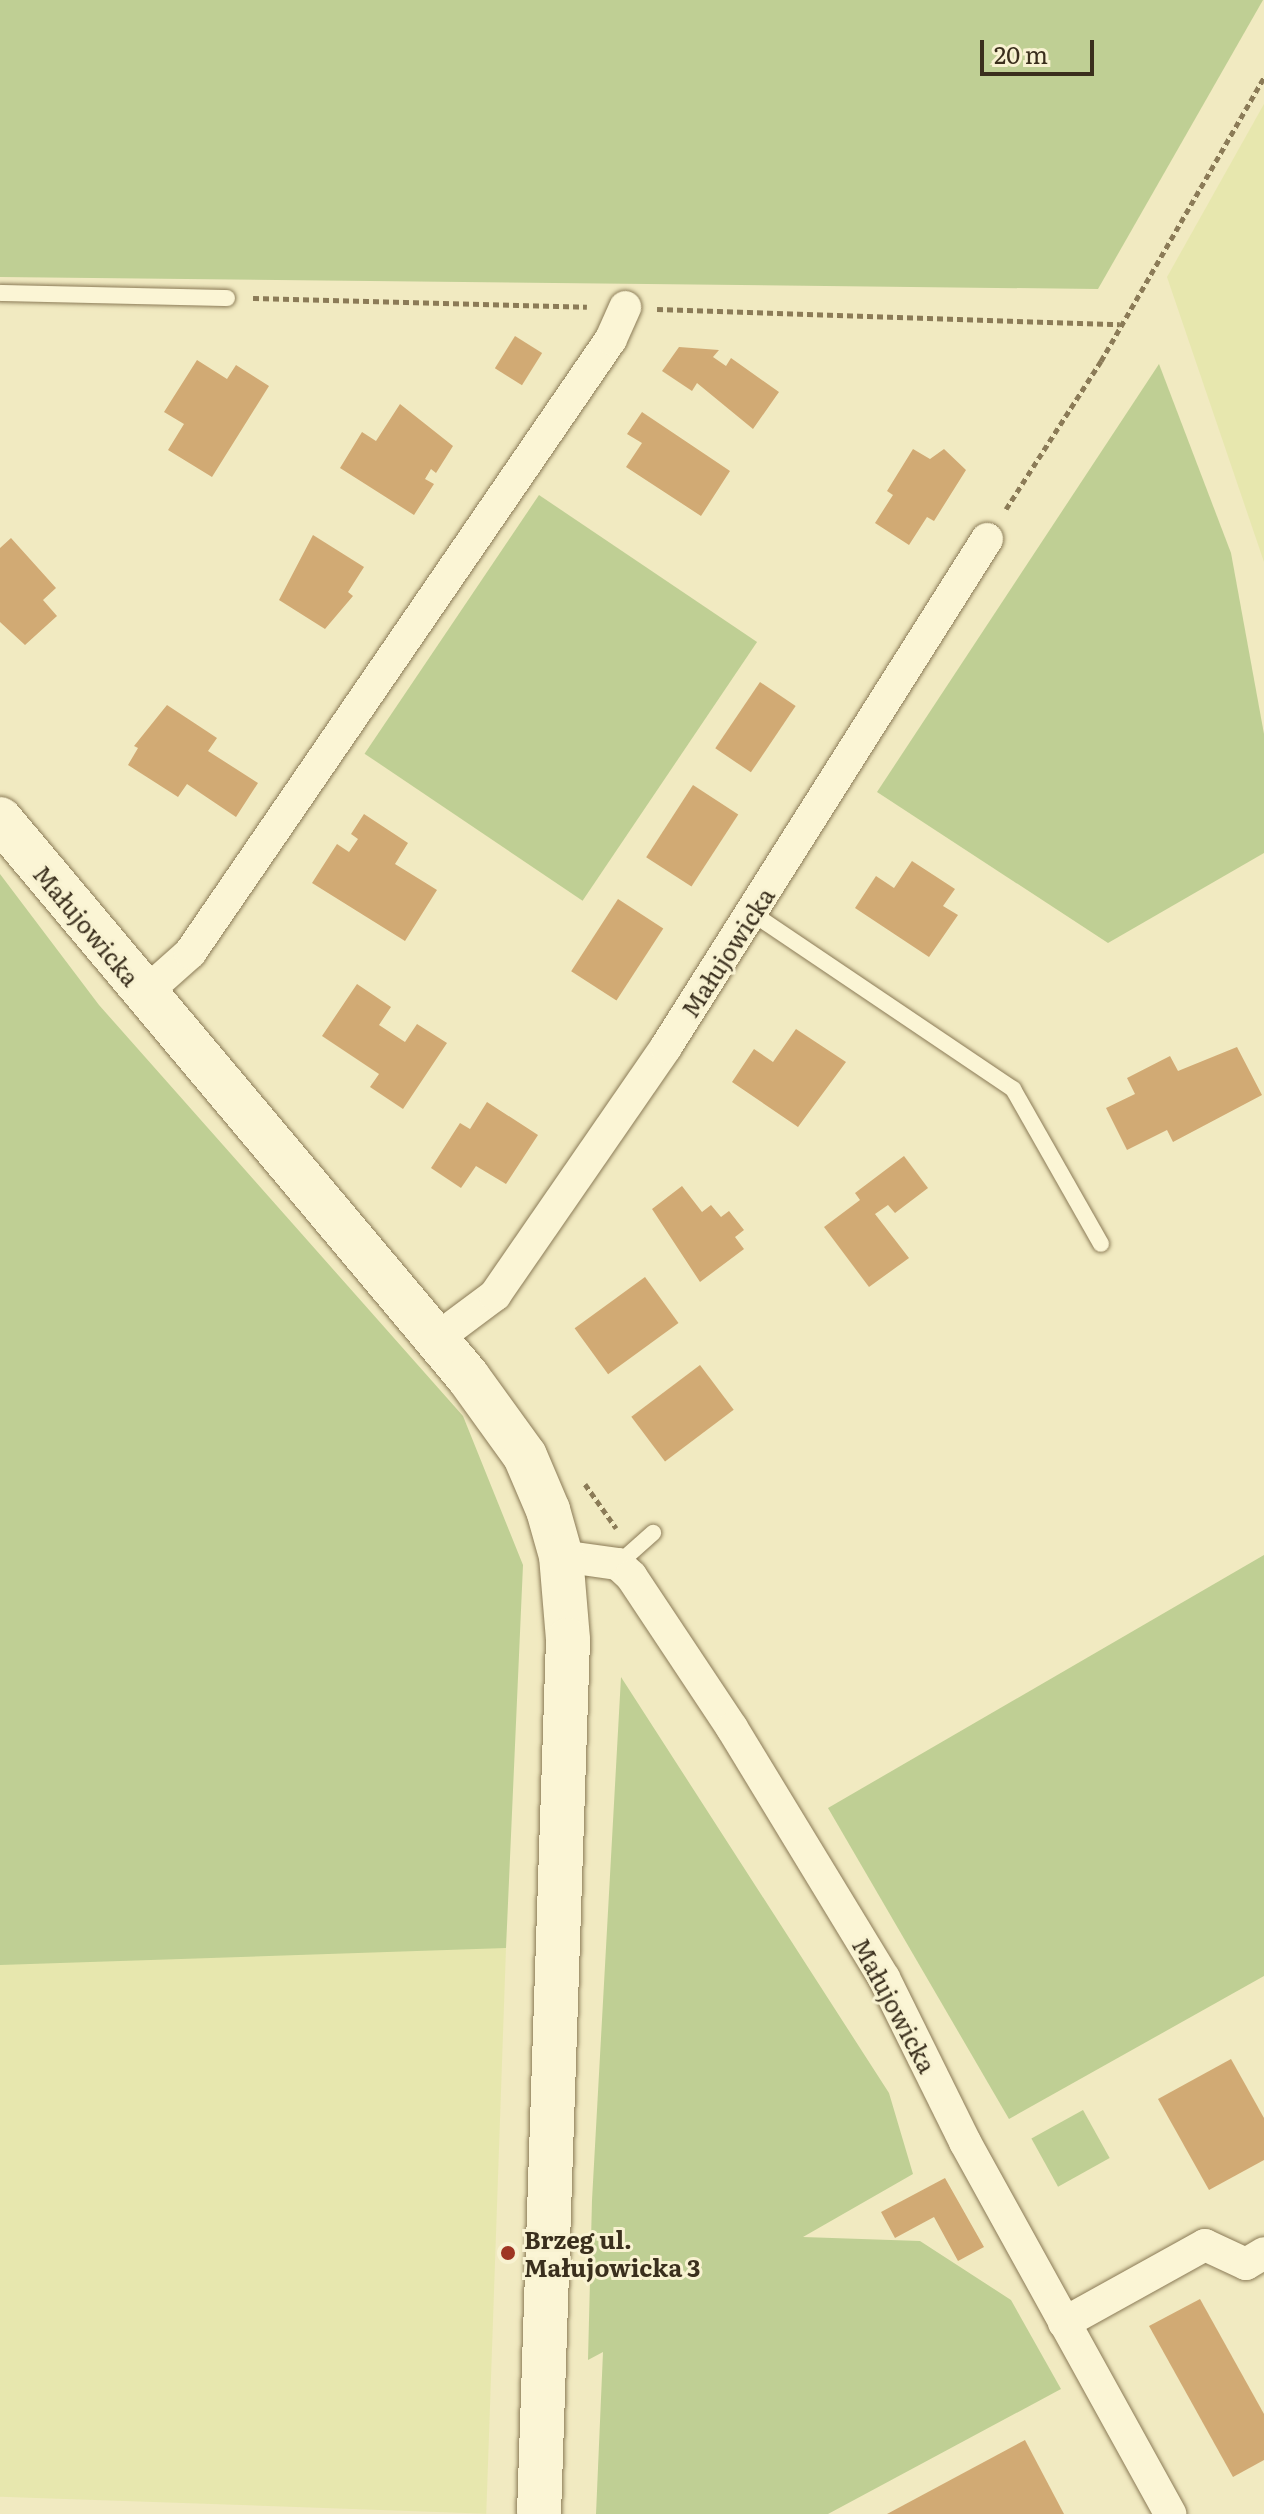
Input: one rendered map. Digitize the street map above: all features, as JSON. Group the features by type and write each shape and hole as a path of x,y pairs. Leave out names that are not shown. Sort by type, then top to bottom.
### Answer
{"street":[{"name":"Małujowicka","path":"144,994 190,953 611,339 625,307"},
{"name":"Małujowicka","path":"436,1339 495,1295 752,913 987,539"},
{"name":"Małujowicka","path":"0,819 436,1339 525,1456 561,1556 568,1640 564,1840 539,2514"},
{"path":"561,1556 618,1564"},
{"name":"Małujowicka","path":"618,1564 732,1728 884,1978 1064,2323 1170,2514"},
{"path":"1064,2323 1205,2245 1246,2264 1264,2253"}],"lane":[{"path":"0,293 227,298"},
{"path":"752,913 1013,1089 1101,1244"},
{"path":"618,1564 653,1533"}],"path":[{"path":"987,539 1120,324 1264,78"},
{"path":"227,298 625,307 1120,324"}],"green space":[{"path":"0,0 1263,0 1098,289 0,277"},
{"path":"1264,104 1264,562 1167,277"},
{"path":"1159,364 1231,553 1264,734 1264,853 1108,943 877,792"},
{"path":"539,495 757,642 583,901 365,754"},
{"path":"0,874 99,1005 463,1416 523,1565 506,1948 0,1965"},
{"path":"1264,1555 1264,1976 1009,2119 828,1808"},
{"path":"621,1677 889,2093 913,2174 803,2237 920,2241 1011,2300 1061,2389 828,2514 596,2514 603,2352 588,2360 592,2200"},
{"path":"0,1930 506,1948 486,2514 0,2497"},
{"path":"1083,2110 1110,2158 1058,2187 1031,2139"}],"building":[{"path":"515,336 542,353 522,385 495,368"},
{"path":"679,347 719,350 713,357 726,366 731,358 779,392 753,429 697,383 692,391 662,371"},
{"path":"197,360 227,379 236,365 269,386 212,477 168,450 184,424 164,412"},
{"path":"400,404 453,446 436,473 431,469 425,479 434,484 414,515 340,468 362,432 376,441"},
{"path":"642,412 730,471 701,516 626,467 642,443 627,434"},
{"path":"913,449 930,459 944,449 966,470 934,521 927,517 909,545 875,523 893,495 887,491"},
{"path":"313,535 364,567 348,592 353,596 325,629 279,600"},
{"path":"11,538 56,588 43,600 57,616 25,645 0,622 0,548"},
{"path":"760,682 796,706 751,772 715,748"},
{"path":"167,705 217,738 208,751 258,783 236,817 187,784 178,797 128,765 138,748 134,746"},
{"path":"693,785 738,814 691,887 646,857"},
{"path":"364,814 408,843 395,864 437,890 405,941 312,883 337,844 349,852 358,839 351,834"},
{"path":"912,861 955,889 943,906 958,915 929,957 855,908 876,876 894,888"},
{"path":"618,899 663,928 616,1001 571,971"},
{"path":"357,984 391,1007 379,1025 405,1042 417,1024 447,1043 403,1109 370,1087 379,1074 322,1036"},
{"path":"796,1029 846,1062 798,1127 732,1082 754,1049 773,1062"},
{"path":"1237,1047 1262,1095 1173,1142 1167,1130 1127,1150 1106,1108 1135,1094 1127,1078 1170,1056 1178,1071"},
{"path":"487,1102 538,1135 506,1184 476,1166 461,1188 431,1168 460,1123 470,1129"},
{"path":"904,1156 928,1188 895,1213 888,1205 875,1214 909,1258 869,1287 824,1227 860,1200 855,1193"},
{"path":"682,1186 702,1212 711,1205 721,1217 729,1211 744,1230 735,1237 744,1249 700,1282 652,1209"},
{"path":"645,1277 679,1323 608,1374 575,1328"},
{"path":"700,1365 734,1410 665,1461 631,1417"},
{"path":"1231,2059 1264,2118 1264,2160 1209,2190 1158,2099"},
{"path":"945,2178 984,2247 958,2261 934,2217 895,2238 881,2212"},
{"path":"1200,2299 1264,2414 1264,2460 1233,2477 1149,2326"},
{"path":"1025,2440 1064,2514 887,2514"}],"place":[{"name":"Brzeg ul. Małujowicka 3","path":"508,2253"}]}
